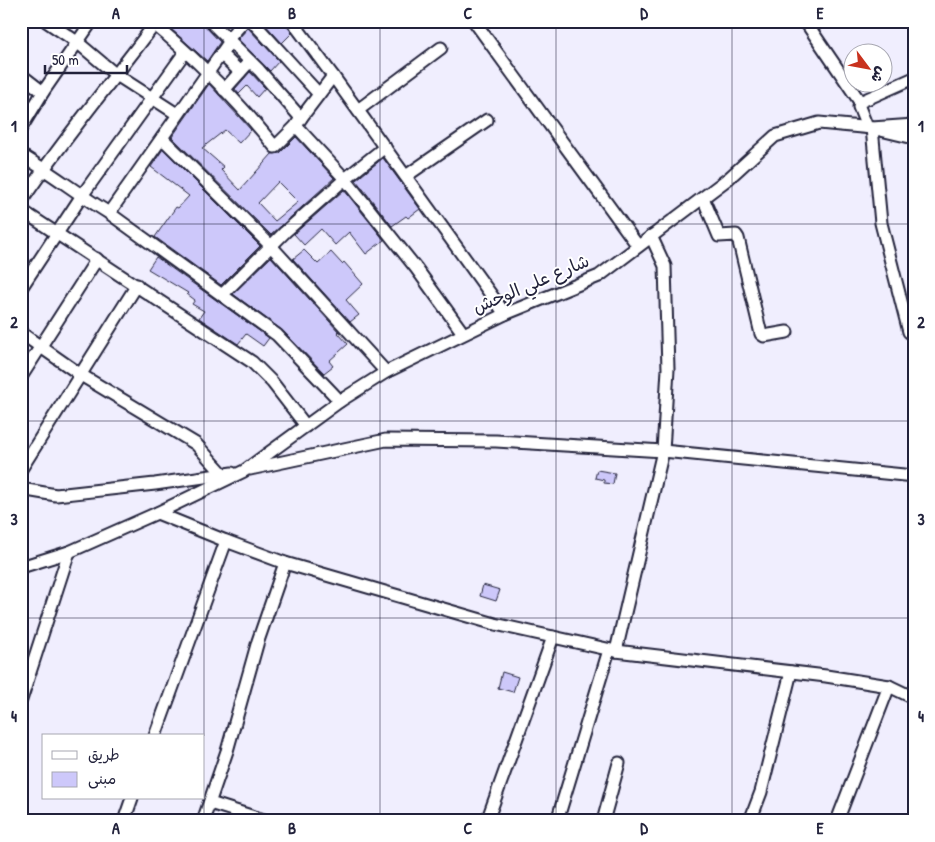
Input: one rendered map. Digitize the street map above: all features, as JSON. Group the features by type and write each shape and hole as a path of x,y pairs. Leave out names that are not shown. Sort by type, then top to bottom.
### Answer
{"street":[{"path":"46,21 77,42 116,74 178,114"},
{"path":"21,128 43,92 92,21"},
{"path":"210,21 250,61 416,268 463,333"},
{"path":"109,213 228,44 228,39 244,21"},
{"path":"252,21 318,94"},
{"path":"292,21 505,314"},
{"path":"474,21 638,246"},
{"path":"805,21 860,102 859,107 870,127 881,223 909,332"},
{"path":"21,202 43,168 116,74 153,22 208,73 275,147 298,122 333,76"},
{"path":"358,110 441,48"},
{"path":"21,288 81,197 185,52"},
{"path":"221,54 240,72"},
{"path":"224,90 250,61"},
{"path":"21,75 43,92"},
{"path":"860,102 914,78"},
{"path":"406,176 487,120"},
{"name":"شارع علي الوحش","path":"244,471 340,401 386,372 505,314 599,276 729,178 775,136 819,123 870,127 914,125"},
{"path":"870,127 914,138"},
{"path":"162,138 271,246 386,372"},
{"path":"222,295 271,246 345,179 385,147"},
{"path":"21,155 43,168 81,197 109,213 277,335 340,401"},
{"path":"703,198 719,236 736,235 738,238 761,334 764,336 787,332"},
{"path":"21,210 252,362 272,382 306,426"},
{"path":"557,821 612,651 663,451 668,369 665,266 651,236"},
{"path":"21,378 97,259"},
{"path":"21,469 137,286"},
{"path":"21,333 81,375 196,444 223,474"},
{"path":"21,489 56,495 155,484 244,471 386,440 496,441 663,451 914,476"},
{"path":"21,567 69,552 157,513 244,471"},
{"path":"157,513 285,563 495,624 612,651 889,686 914,698"},
{"path":"156,734 226,541"},
{"path":"21,700 69,552"},
{"path":"203,821 227,751 258,641 285,563"},
{"path":"487,821 553,637"},
{"path":"750,821 761,792 790,672"},
{"path":"838,821 889,686"},
{"path":"603,821 619,762"},
{"path":"124,821 131,800"},
{"path":"210,803 267,821"}],"building":[{"path":"162,21 203,21 205,26 220,42 207,61"},
{"path":"262,21 285,21 292,33 282,43"},
{"path":"248,28 279,61 270,71 238,39"},
{"path":"250,72 265,88 257,97 247,86 239,94 235,89"},
{"path":"209,84 251,130 239,143 225,130 202,148 224,167 221,170 240,190 272,154 280,153 296,137 334,178 271,235 172,137","holes":["278,182 298,202 275,221 258,203"]},
{"path":"163,149 260,246 221,285 155,237 176,207 178,208 189,196 151,167"},
{"path":"383,158 420,209 392,226 356,180"},
{"path":"344,190 384,240 366,254 349,232 335,245 321,229 304,245 294,234"},
{"path":"304,250 318,264 331,252 342,264 344,262 363,284 346,300 359,315 350,322 293,259"},
{"path":"156,257 269,338 263,346 246,334 238,344 199,318 204,311 192,304 195,300 188,293 148,269"},
{"path":"271,257 348,344 329,361 333,366 324,373 282,330 233,294"},
{"path":"597,470 615,473 613,484 604,483 604,480 595,478"},
{"path":"483,585 500,590 496,601 480,596"},
{"path":"502,672 518,677 513,692 498,688"}]}
